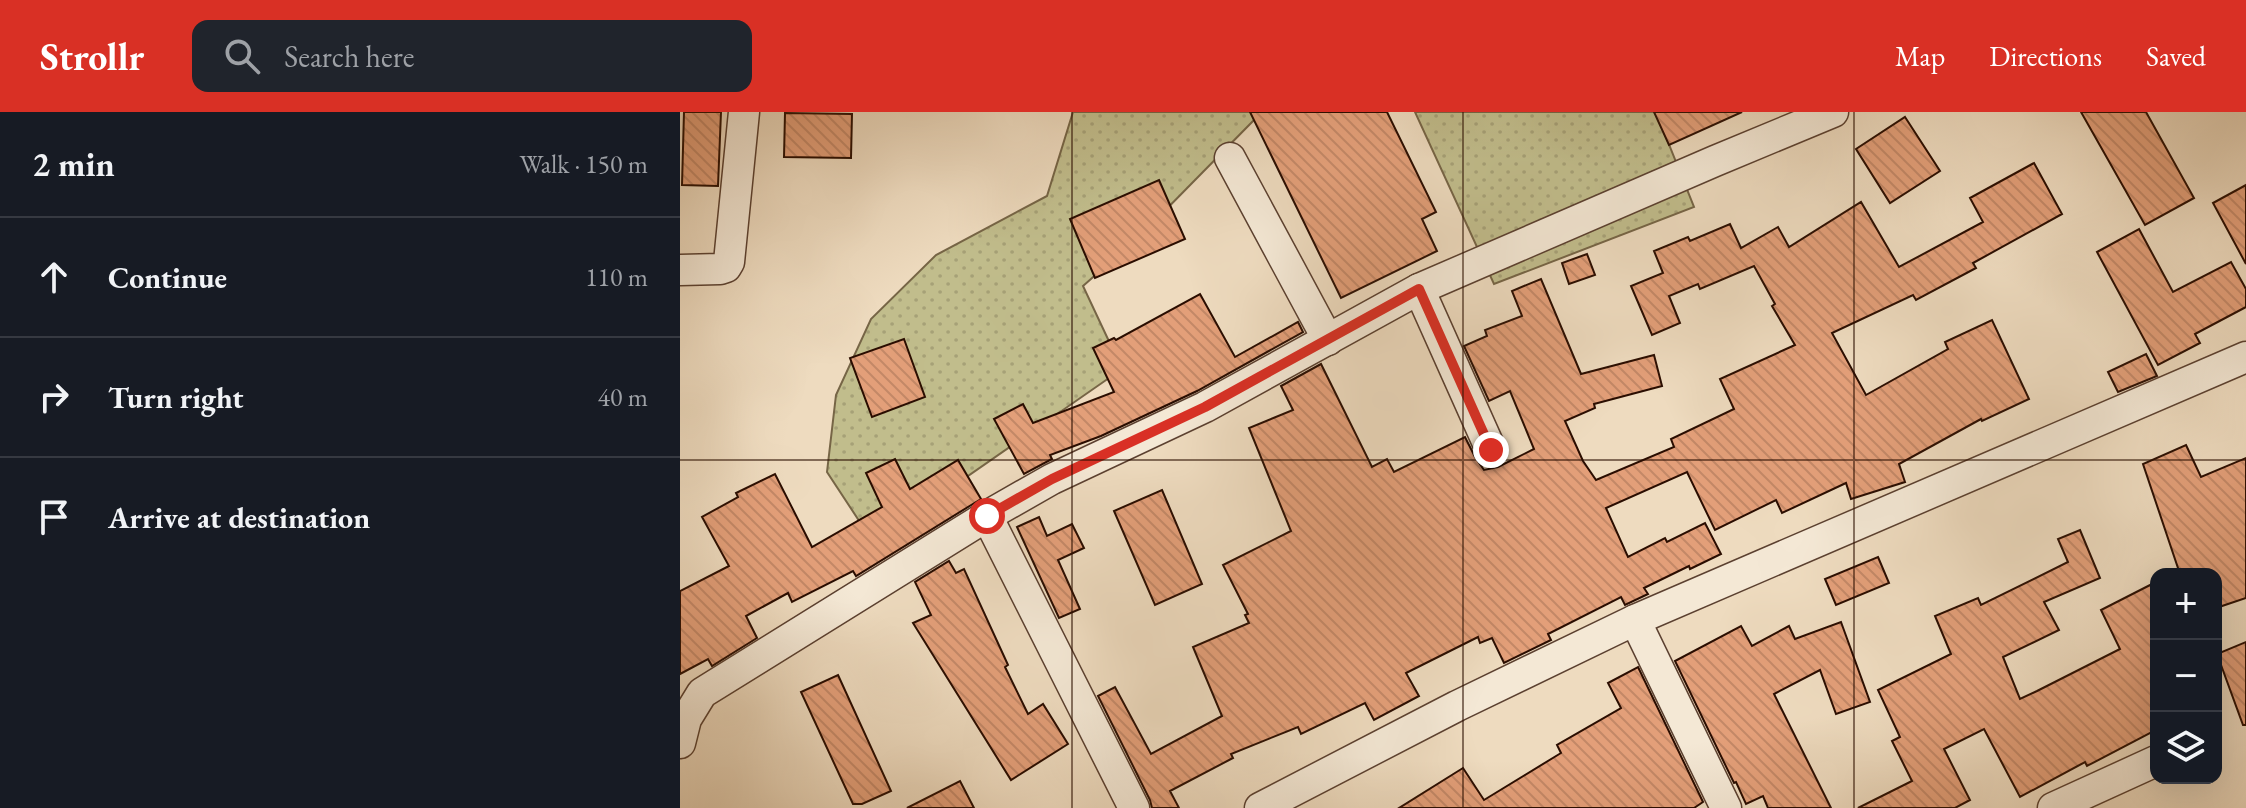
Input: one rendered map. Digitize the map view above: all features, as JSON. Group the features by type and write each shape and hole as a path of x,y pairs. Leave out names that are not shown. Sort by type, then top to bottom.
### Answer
{"street":[{"path":"680,270 720,269 729,262 744,112"},
{"path":"680,743 686,719 702,693 1052,479 1205,407 1419,289 1833,112"},
{"path":"1230,158 1328,340"},
{"path":"1419,289 1491,450"},
{"path":"1260,808 1457,706 1635,620 2246,357"},
{"path":"987,516 1134,808"},
{"path":"1635,620 1726,808"},
{"path":"2053,808 2150,764"}],"shaded area":[{"path":"1073,112 1275,112 1257,117 1142,234 1083,286 1122,369 873,542 827,472 836,395 871,319 936,255 1047,196"},
{"path":"1415,112 1656,112 1694,207 1494,284"}],"building":[{"path":"684,112 721,112 718,186 682,185"},
{"path":"1250,112 1387,112 1436,212 1422,219 1437,251 1341,298"},
{"path":"1654,112 1742,112 1669,145"},
{"path":"2081,112 2146,112 2194,198 2145,225"},
{"path":"785,113 852,114 851,158 784,157"},
{"path":"1905,117 1940,171 1890,203 1856,149"},
{"path":"2034,163 2062,214 1973,263 1976,268 1916,300 1913,295 1832,333 1866,395 1948,349 1945,342 1992,320 2029,399 1981,419 1899,464 1905,482 1851,499 1846,483 1782,513 1776,500 1715,530 1687,472 1606,508 1628,557 1665,538 1667,542 1705,523 1721,554 1644,588 1648,594 1625,605 1621,597 1548,634 1551,640 1504,663 1492,638 1480,643 1478,637 1406,673 1419,696 1374,720 1365,703 1301,734 1298,727 1231,754 1233,758 1170,791 1179,808 1152,808 1098,696 1115,687 1151,754 1222,716 1193,647 1249,623 1245,615 1248,614 1223,565 1291,531 1249,428 1293,410 1281,386 1321,364 1372,467 1387,459 1394,472 1465,437 1484,470 1498,467 1534,449 1510,391 1489,401 1464,346 1487,336 1485,330 1522,316 1512,291 1541,279 1581,374 1654,355 1662,386 1594,404 1595,408 1565,421 1583,461 1596,480 1674,447 1671,439 1734,409 1720,379 1795,345 1772,306 1775,304 1754,266 1700,289 1698,284 1669,296 1680,323 1652,335 1631,286 1663,273 1654,251 1688,237 1690,241 1730,224 1741,248 1778,227 1789,247 1861,202 1899,267 1983,222 1970,198"},
{"path":"1159,180 1185,239 1095,278 1070,219"},
{"path":"2246,185 2246,264 2213,203"},
{"path":"2139,229 2173,292 2231,262 2246,289 2246,307 2195,334 2200,343 2158,365 2097,252"},
{"path":"1587,254 1595,275 1569,284 1562,263"},
{"path":"1200,294 1235,357 1298,322 1303,332 1197,391 1101,436 1050,455 1052,459 1024,474 994,419 1023,404 1033,423 1114,392 1093,348 1114,338 1116,340"},
{"path":"904,339 925,397 872,417 850,358"},
{"path":"2146,354 2157,376 2118,392 2108,372"},
{"path":"2186,445 2201,477 2246,458 2246,598 2222,606 2222,568 2178,568 2143,464"},
{"path":"895,459 910,489 958,460 981,499 856,576 853,571 792,602 788,593 746,616 757,638 712,666 708,659 680,674 680,591 729,566 702,517 738,497 736,493 775,474 812,547 882,507 866,473"},
{"path":"1162,490 1202,584 1155,605 1114,511"},
{"path":"1039,517 1047,536 1072,524 1084,548 1058,560 1080,609 1059,618 1017,527"},
{"path":"2080,530 2100,578 2044,602 2059,630 2003,657 2020,699 2120,649 2101,610 2150,585 2150,733 2087,766 2085,762 2020,797 1984,729 1944,749 1970,800 1955,808 1858,808 1912,781 1892,741 1900,737 1878,690 1951,654 1935,616 1978,598 1981,605 2068,562 2058,539"},
{"path":"1878,557 1889,583 1836,605 1825,579"},
{"path":"949,561 956,573 964,569 1028,714 1043,704 1068,744 1011,780 913,623 931,615 915,582"},
{"path":"1841,622 1870,702 1836,714 1820,670 1774,694 1831,808 1768,808 1763,796 1746,804 1675,661 1741,626 1752,646 1789,626 1795,639"},
{"path":"2246,642 2246,725 2243,725 2222,668 2222,652"},
{"path":"1638,667 1703,802 1694,808 1399,808 1463,768 1484,800 1561,753 1557,745 1621,708 1608,683"},
{"path":"838,675 891,791 862,804 853,804 801,692"},
{"path":"960,781 974,808 907,808"}],"route":[{"path":"987,516 1052,479 1205,407 1419,289 1491,450"}]}
